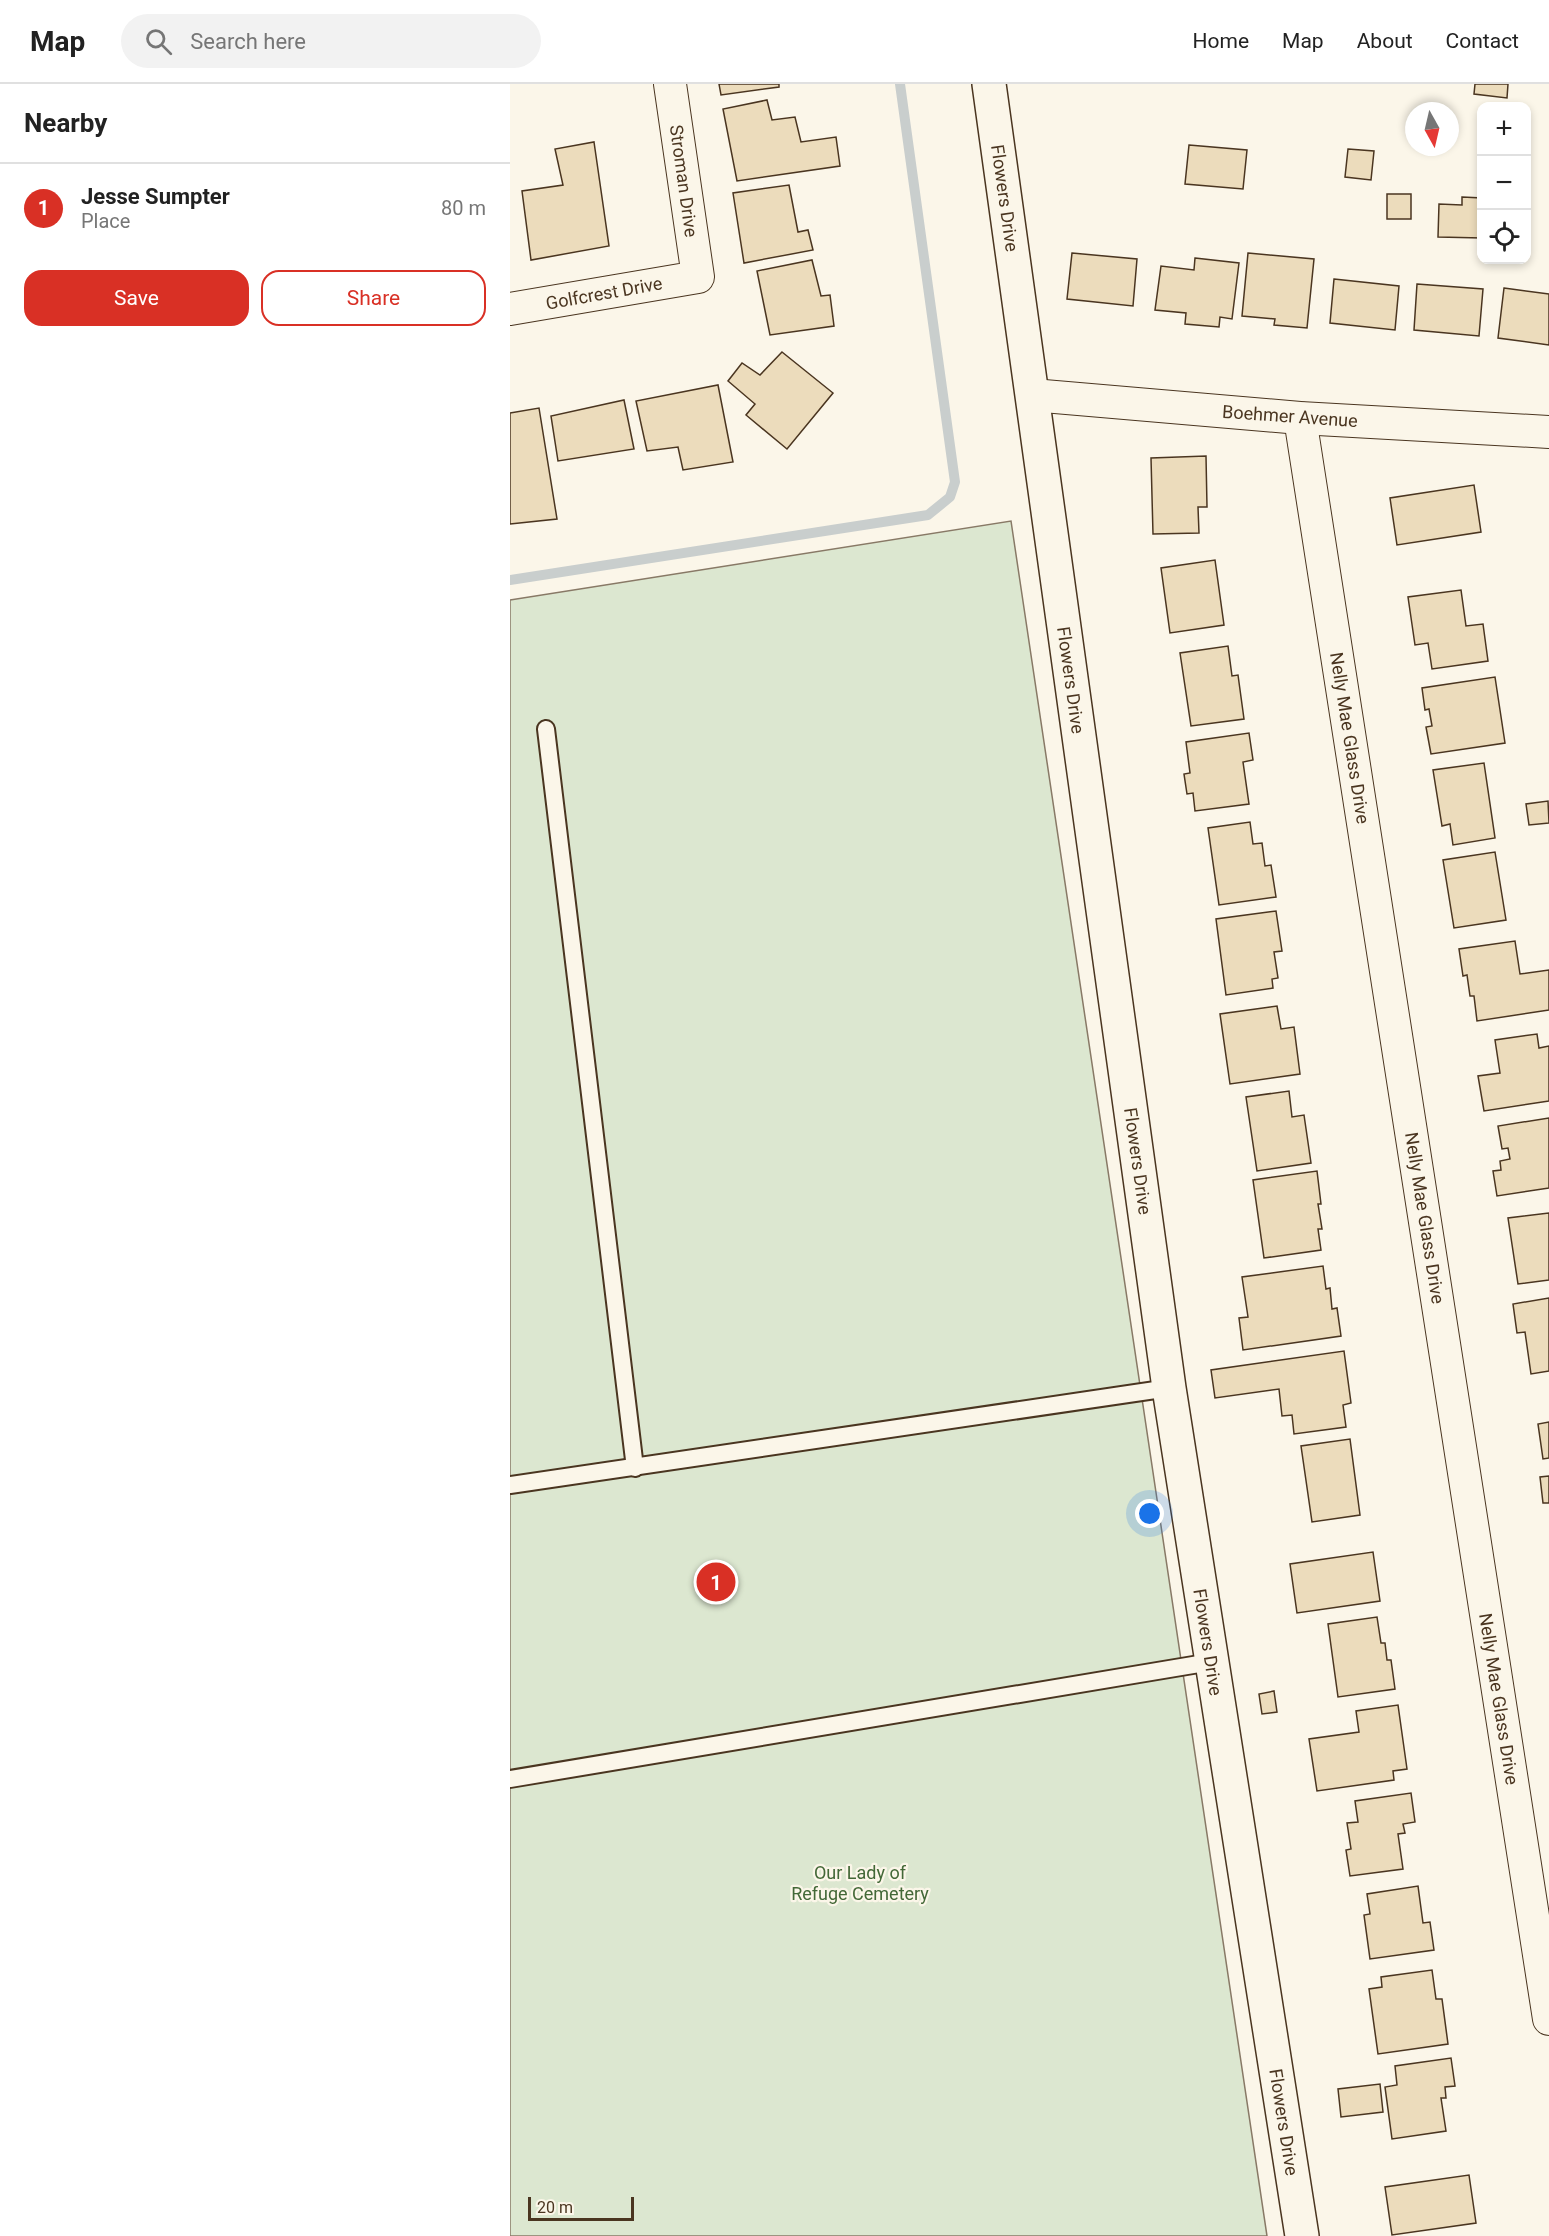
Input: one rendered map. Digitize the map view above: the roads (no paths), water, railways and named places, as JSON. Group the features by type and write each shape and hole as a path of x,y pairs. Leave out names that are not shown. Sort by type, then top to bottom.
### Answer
{"street":[{"name":"Stroman Drive","path":"670,84 698,277"},
{"name":"Flowers Drive","path":"989,84 1169,1388 1302,2236"},
{"name":"Golfcrest Drive","path":"510,309 698,277"},
{"name":"Boehmer Avenue","path":"1032,395 1300,418 1549,432"},
{"name":"Nelly Mae Glass Drive","path":"1300,418 1549,2019"}],"lane":[{"path":"546,729 636,1468"},
{"path":"510,1485 1169,1388"},
{"path":"510,1779 1211,1662"}],"waterway":[{"path":"510,580 928,515 950,497 955,482 900,84"}],"place":[{"name":"Jesse Sumpter","path":"716,1582"}],"park label":[{"name":"Our Lady of Refuge Cemetery","path":"860,1882"}]}
